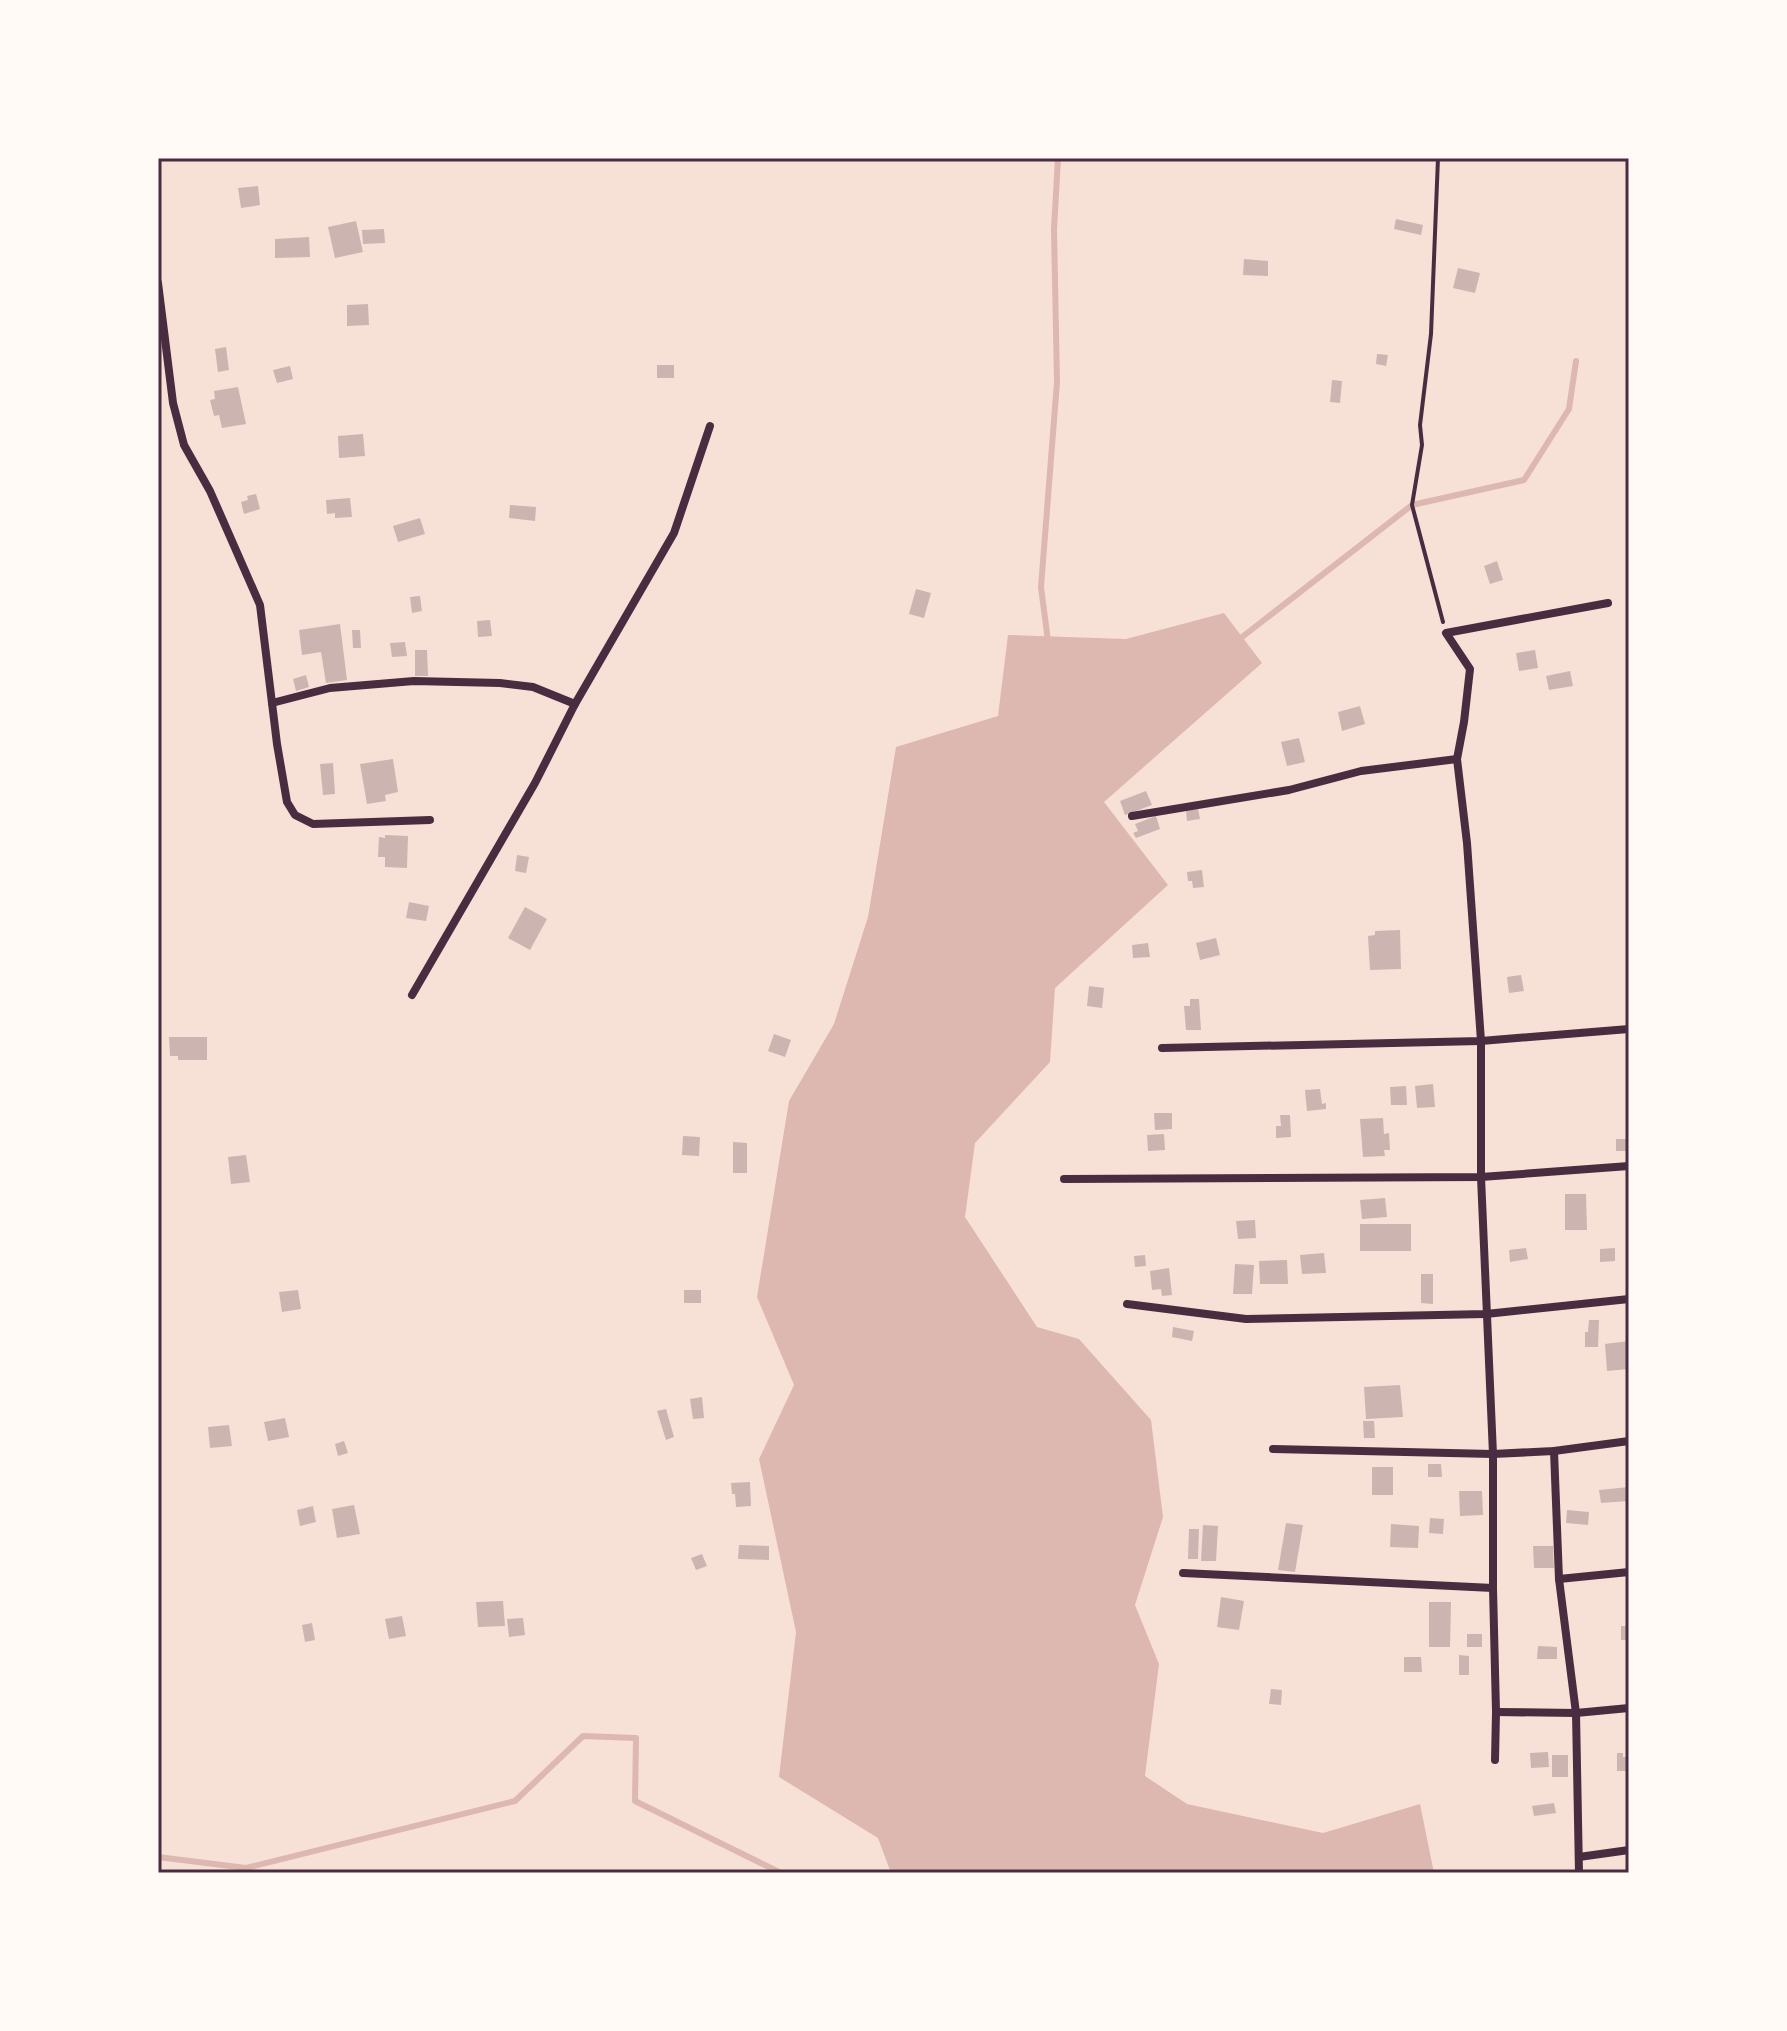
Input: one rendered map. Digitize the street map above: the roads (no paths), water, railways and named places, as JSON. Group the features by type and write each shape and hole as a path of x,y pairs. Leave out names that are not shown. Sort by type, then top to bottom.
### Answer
{"street":[{"path":"158,283 173,403 184,445 210,491 260,605 287,802 295,815 313,824 430,820"},
{"path":"412,995 535,783 575,704 674,533 710,426"},
{"path":"1495,1760 1493,1454 1481,1177 1481,1041 1467,843 1457,759 1470,669 1446,633 1608,603"},
{"path":"272,703 330,688 414,681 533,687 575,704"},
{"path":"1132,816 1289,790 1361,771 1457,759"},
{"path":"1162,1048 1481,1041 1629,1029"},
{"path":"1064,1179 1481,1177 1629,1166"},
{"path":"1127,1304 1246,1319 1486,1314 1629,1299"},
{"path":"1273,1449 1493,1454 1554,1451 1629,1441"},
{"path":"1554,1451 1559,1579 1576,1713 1579,1873"},
{"path":"1559,1579 1629,1572"},
{"path":"1183,1573 1493,1588"},
{"path":"1496,1712 1576,1713 1629,1708"},
{"path":"1579,1857 1629,1850"}],"waterway":[{"path":"1048,641 1041,587 1057,382 1054,229 1058,158"},
{"path":"1237,641 1412,505 1524,480 1569,409 1576,361"},
{"path":"158,1857 246,1868 515,1801 583,1736 636,1738 635,1801 781,1873"}]}
